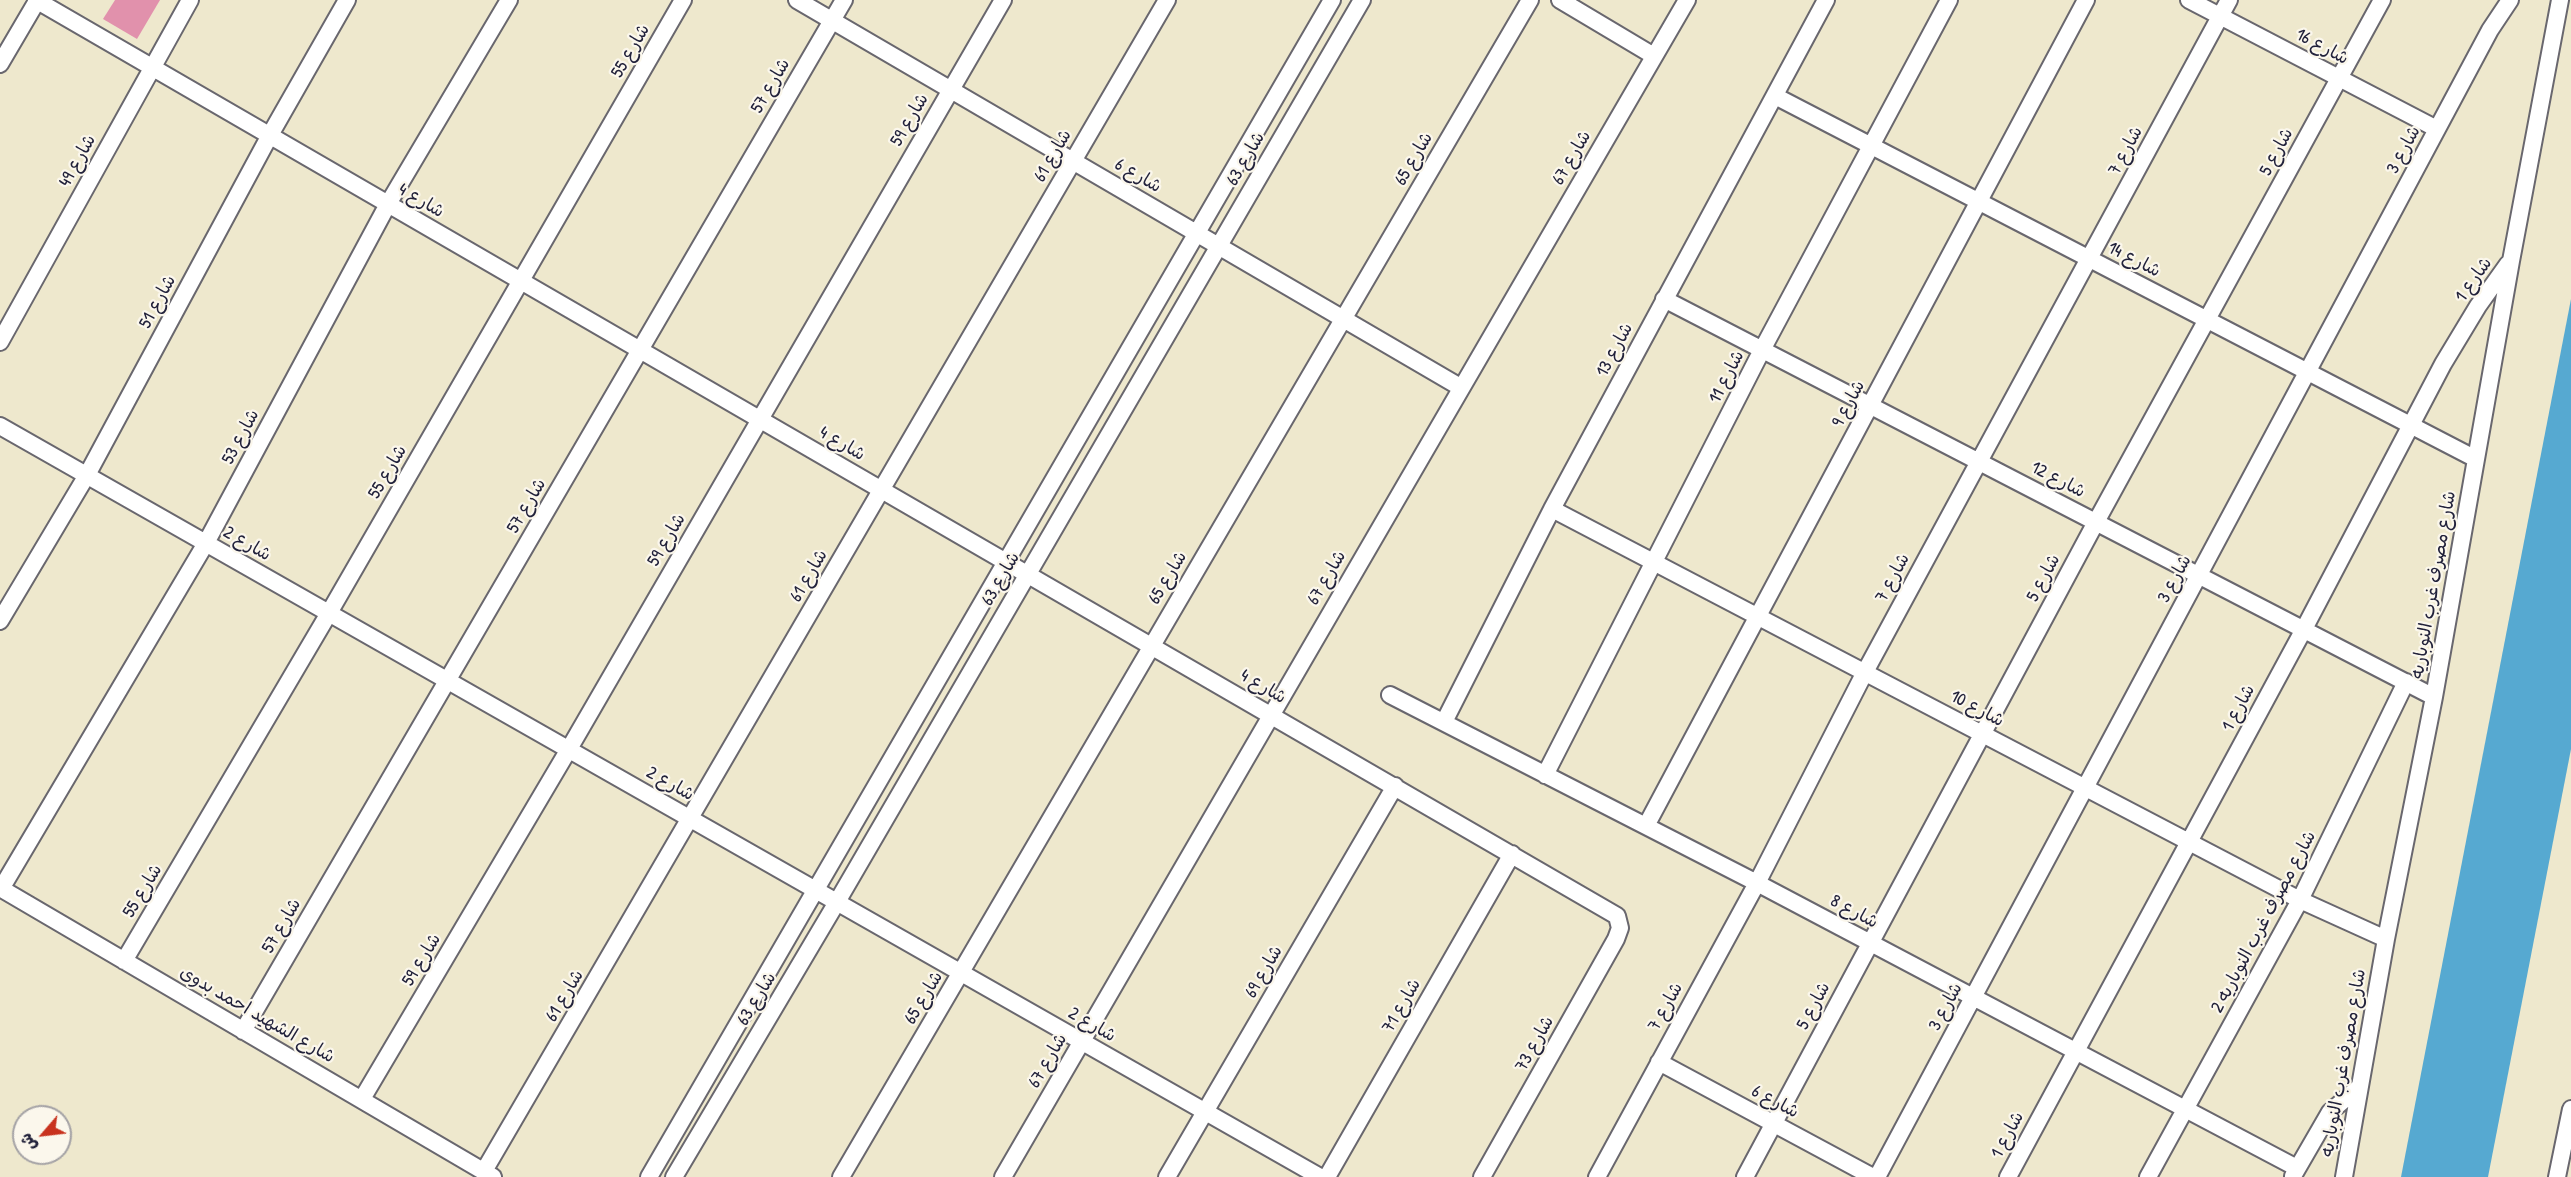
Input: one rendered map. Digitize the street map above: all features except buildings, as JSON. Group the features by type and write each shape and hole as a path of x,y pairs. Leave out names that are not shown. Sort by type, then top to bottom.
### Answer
{"street":[{"name":"شارع 4","path":"36,0 1512,854 1617,916 1620,928"},
{"path":"0,64 36,0"},
{"name":"شارع 49","path":"0,342 190,0"},
{"name":"شارع 51","path":"0,621 87,475 270,135 347,0"},
{"name":"شارع 53","path":"1,888 206,543 388,204 509,0"},
{"name":"شارع 55","path":"124,961 329,613 683,0"},
{"name":"شارع 6","path":"797,0 1460,387"},
{"name":"شارع 57","path":"243,1031 844,0"},
{"name":"شارع 59","path":"362,1099 569,750 759,418 1003,0"},
{"name":"شارع 61","path":"489,1174 882,489 1167,0"},
{"name":"شارع 63","path":"649,1177 814,889 1332,0"},
{"name":"شارع 63","path":"674,1177 837,902 1362,0"},
{"name":"شارع 65","path":"841,1177 1530,0"},
{"path":"1560,0 1654,56"},
{"name":"شارع 67","path":"1003,1177 1460,387 1687,0"},
{"name":"شارع 13","path":"1444,722 1552,509 1826,0"},
{"name":"شارع 11","path":"1545,775 1762,350 1949,0"},
{"name":"شارع 9","path":"1646,826 2086,0"},
{"name":"شارع 16","path":"2189,0 2438,129"},
{"name":"شارع 7","path":"1596,1177 1757,883 1865,672 1978,461 2229,0"},
{"name":"شارع 5","path":"1744,1177 2096,522 2382,0"},
{"name":"شارع 3","path":"1875,1177 1974,997 2490,30 2510,0"},
{"name":"شارع مصرف غرب النوباريه","path":"2343,1177 2386,939 2434,697 2560,0"},
{"name":"شارع 14","path":"1774,96 2476,459"},
{"name":"شارع 1","path":"2008,1177 2304,629 2448,355 2478,306 2511,261"},
{"name":"شارع 12","path":"1664,299 2434,697"},
{"name":"شارع 2","path":"0,426 1320,1177"},
{"name":"شارع 10","path":"1552,509 2300,900 2386,939"},
{"name":"شارع مصرف غرب النوباريه 2","path":"2148,1177 2300,900 2406,681"},
{"name":"شارع 8","path":"1390,695 1757,883 2075,1050 2186,1109 2295,1173"},
{"name":"شارع 69","path":"1167,1177 1395,786"},
{"name":"شارع 71","path":"1327,1177 1512,854"},
{"name":"شارع الشهيد احمد بدوى","path":"1,888 489,1174"},
{"name":"شارع 73","path":"1482,1177 1620,928"},
{"name":"شارع 6","path":"1659,1062 1875,1177"},
{"path":"2295,1173 2330,1112 2358,1088"},
{"path":"2558,1177 2571,1109"},
{"path":"665,1149 684,1160"}],"water":[{"path":"2571,299 2571,749 2488,1177 2401,1177"}]}
